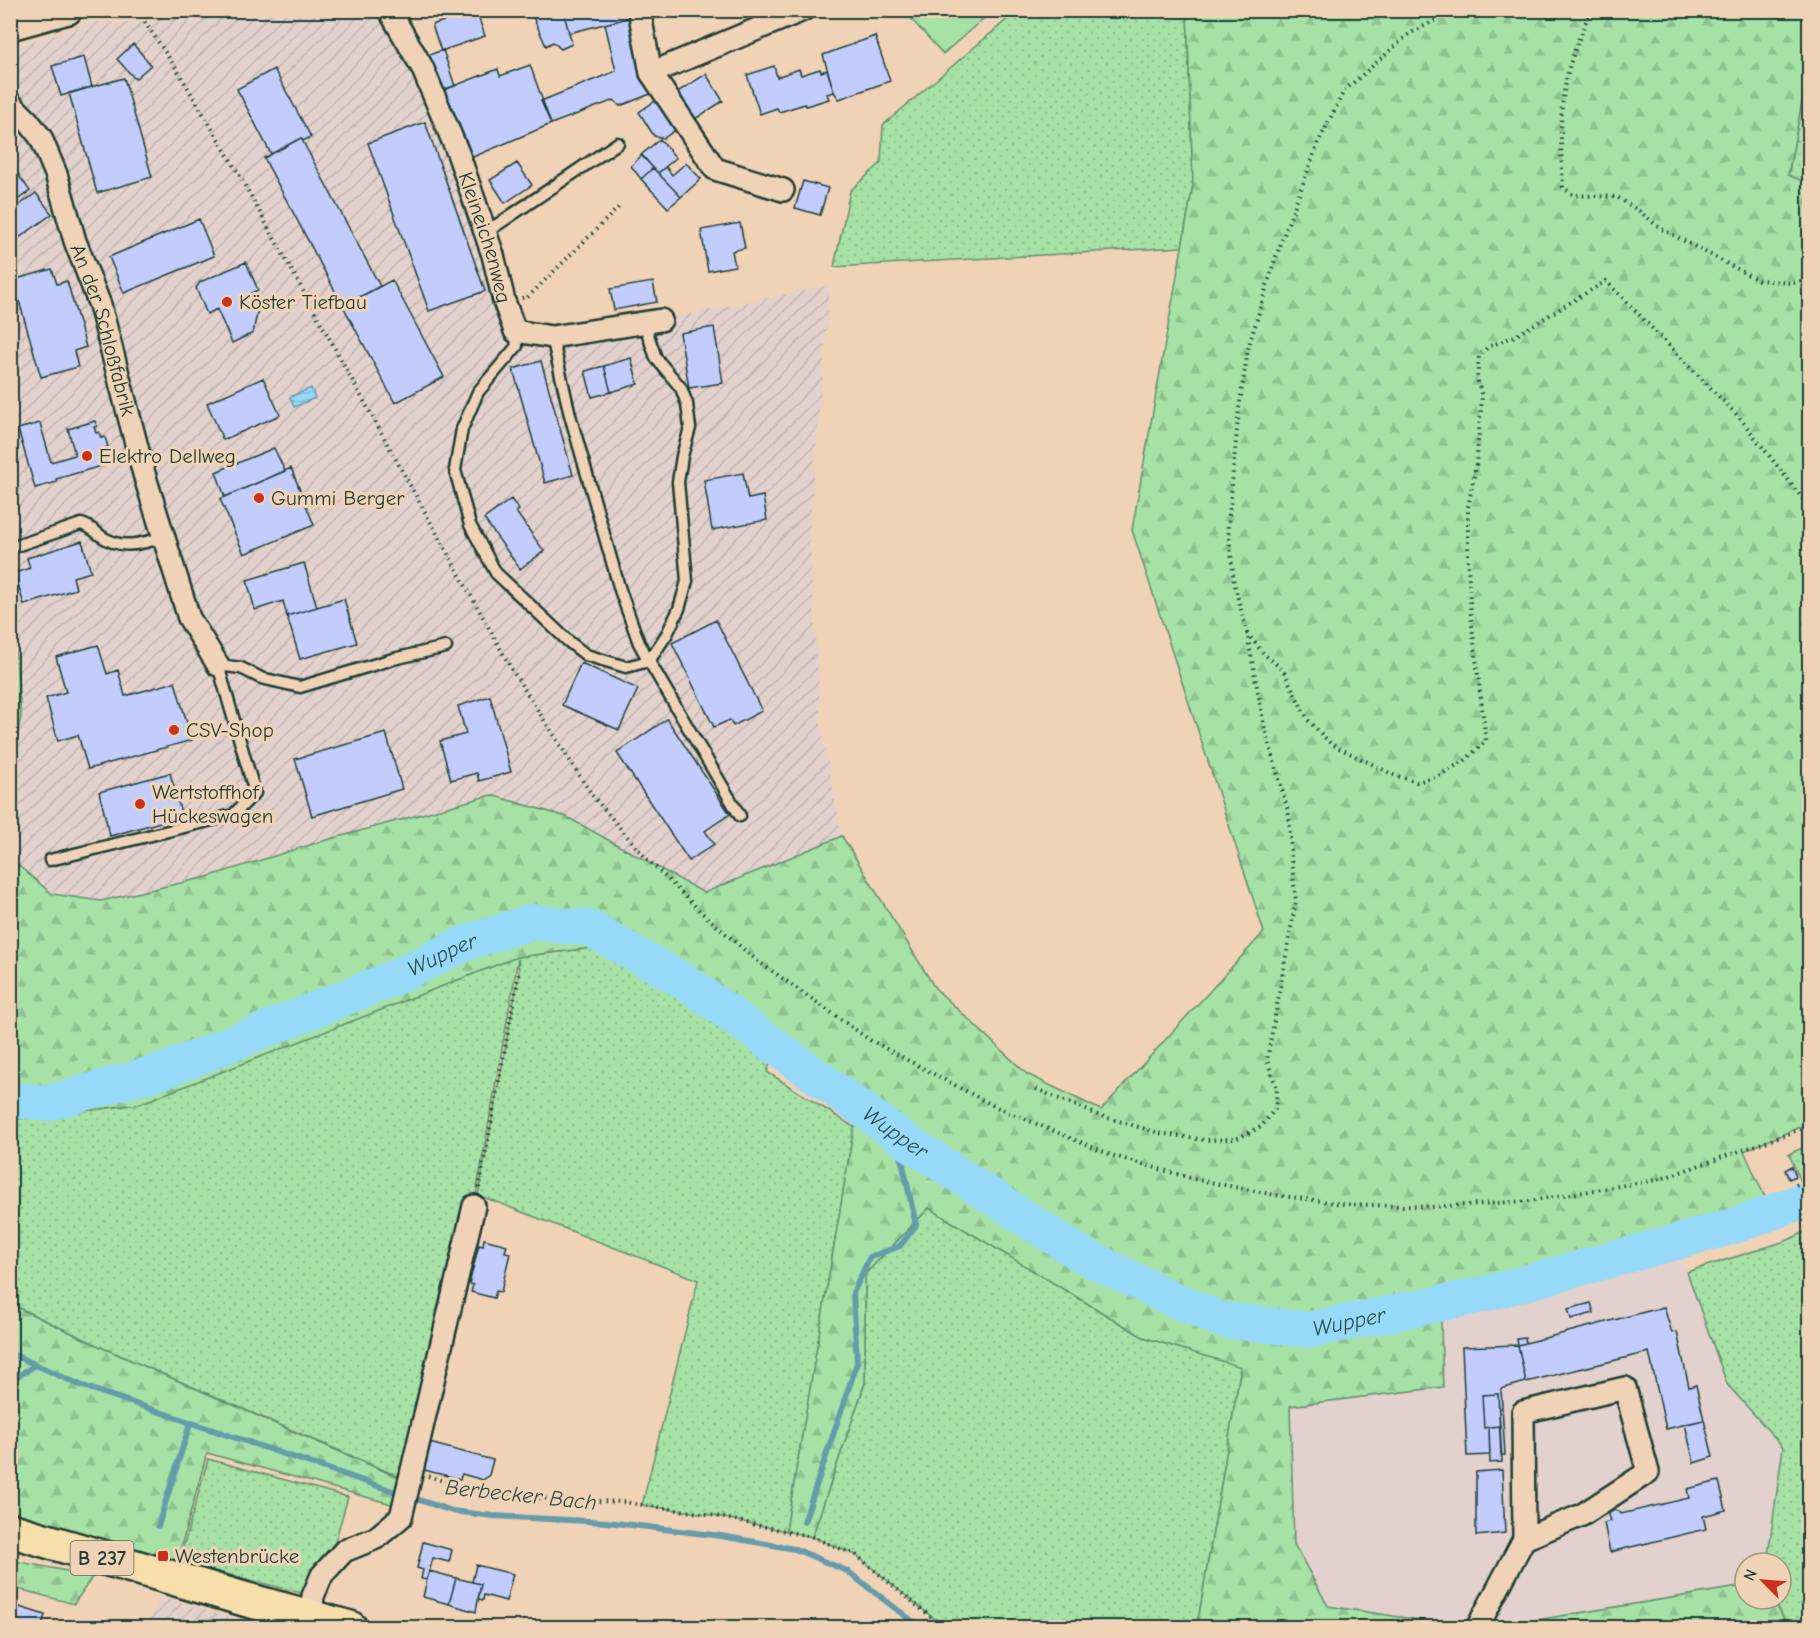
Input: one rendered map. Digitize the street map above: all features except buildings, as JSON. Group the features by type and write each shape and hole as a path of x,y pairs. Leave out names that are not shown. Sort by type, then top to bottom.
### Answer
{"main road":[{"name":"B 237","path":"17,1533 350,1628"}],"street":[{"path":"10,26 68,10"},
{"name":"Kleineichenweg","path":"389,10 422,67 458,153 515,331 552,336 653,322"},
{"path":"639,10 651,73 715,169 783,190"},
{"path":"651,73 803,10"},
{"name":"An der Schloßfabrik","path":"10,103 41,138 56,174 75,241 100,305 144,474 189,618 218,665"},
{"path":"311,1617 313,1596 322,1575 344,1551 376,1538 401,1517 474,1206"},
{"path":"1477,1628 1524,1539 1523,1412 1625,1388 1648,1472 1581,1515 1524,1539"}],"lane":[{"path":"485,233 618,143"},
{"path":"515,331 517,346 478,392 462,429 455,470 470,525 496,573 568,641 586,655 626,668 649,661 671,626 684,596 687,581 678,482 690,428 690,417 681,388 656,358 653,322"},
{"path":"552,336 570,415 620,590 639,643 740,816"},
{"path":"19,544 81,524 88,526 113,543 124,546 165,537"},
{"path":"50,861 233,815 255,793 218,665 241,668 261,678 300,687 393,659 446,647"}],"path":[{"path":"144,10 144,21 176,68 236,169 512,670 592,795 642,855 700,912 755,959 870,1040 994,1106 1112,1155 1194,1179 1275,1195 1344,1204 1430,1207 1530,1201 1660,1179 1809,1126"},
{"path":"1036,1089 1098,1115 1159,1133 1205,1140 1236,1139 1261,1127 1275,1109 1276,1089 1267,1060 1296,901 1289,815 1264,725 1234,583 1228,527 1232,470 1248,349 1275,259 1318,143 1344,91 1409,34 1455,10"},
{"path":"1590,10 1568,69 1562,98 1560,128 1563,187 1573,195 1617,198 1640,211 1660,228 1758,280 1793,283 1809,279"},
{"path":"504,301 526,298 620,206"},
{"path":"1246,633 1264,654 1283,670 1308,720 1331,744 1394,776 1417,782 1439,776 1465,760 1486,741 1471,617 1468,565 1468,507 1476,466 1482,397 1477,378 1479,356 1488,347 1515,336 1606,281 1739,417 1809,508"},
{"path":"474,1206 478,1195 519,973"},
{"path":"1796,1185 1809,1178"},
{"path":"409,1476 489,1496 623,1502 706,1514 812,1537 856,1555 944,1628"}],"shaded area":[{"path":"271,10 372,11 392,39 401,31 515,331 661,320 830,285 809,532 821,725 842,836 704,893 567,817 491,795 316,843 207,877 101,901 52,894 12,860 10,853 11,761 21,717 10,596 10,48 93,22 119,24 215,13"},
{"path":"1675,1238 1727,1384 1783,1447 1769,1551 1733,1551 1733,1588 1487,1627 1465,1627 1328,1606 1294,1544 1290,1406 1443,1387 1440,1293 1538,1278"},
{"path":"160,1596 261,1627 146,1627"}],"green space":[{"path":"904,11 992,11 943,54"},
{"path":"1017,11 1187,11 1193,185 1182,247 834,267 850,191 881,163 883,125"},
{"path":"1187,11 1809,11 1809,65 1788,175 1810,184 1809,1123 1744,1151 1769,1206 1675,1238 1538,1278 1440,1293 1443,1387 1290,1406 1294,1544 1328,1606 1465,1627 1197,1627 1241,1367 1143,1337 929,1208 865,1274 865,1383 812,1537 786,1531 854,1127 892,1125 1078,1236 997,1180 773,1054 600,947 517,957 139,1104 11,1120 11,853 12,860 52,894 101,901 207,877 316,843 491,795 567,817 704,893 842,836 935,988 1027,1074 1101,1110 1264,932 1132,530 1193,185"},
{"path":"1809,65 1809,184 1788,176"},
{"path":"11,596 21,717 10,761"},
{"path":"600,947 773,1054 767,1072 854,1127 786,1531 706,1514 642,1505 698,1280 478,1195 519,973 518,959 474,1206 402,1478 103,1348 11,1304 10,1120 139,1104 517,957"},
{"path":"1809,1145 1809,1192 1806,1193 1789,1154"},
{"path":"929,1208 1143,1337 1241,1366 1197,1627 944,1627 856,1555 812,1537 865,1383 865,1274"},
{"path":"1809,1230 1809,1627 1788,1627 1779,1611 1793,1611 1793,1551 1769,1551 1783,1447 1727,1384 1687,1272 1786,1241"},
{"path":"10,1304 103,1348 402,1479 395,1505 207,1453 177,1561 10,1518"},
{"path":"208,1459 348,1497 333,1549 305,1594 179,1562"},
{"path":"11,1559 93,1576 74,1604 11,1587"},
{"path":"1733,1588 1733,1611 1779,1611 1788,1627 1487,1628"}],"water":[{"path":"311,388 315,398 294,407 290,397"}],"waterway":[{"name":"Wupper","path":"10,1100 48,1103 166,1070 391,979 464,944 530,922 589,928 687,983 909,1143 1079,1253 1164,1295 1222,1320 1310,1330 1481,1295 1738,1225 1810,1198"},
{"path":"804,1522 857,1363 853,1293 870,1257 900,1246 916,1225 901,1156 909,1143"},
{"name":"Berbecker Bach","path":"10,1353 80,1385 452,1511 493,1516 607,1522 721,1536 795,1549 847,1571 921,1628"},
{"path":"10,1381 36,1365"},
{"path":"158,1526 190,1424"}],"place":[{"name":"Köster Tiefbau","path":"227,302"},
{"name":"Elektro Dellweg","path":"87,456"},
{"name":"Gummi Berger","path":"259,498"},
{"name":"CSV-Shop","path":"174,730"},
{"name":"Wertstoffhof Hückeswagen","path":"140,804"},
{"name":"Westenbrücke","path":"163,1556"}]}
